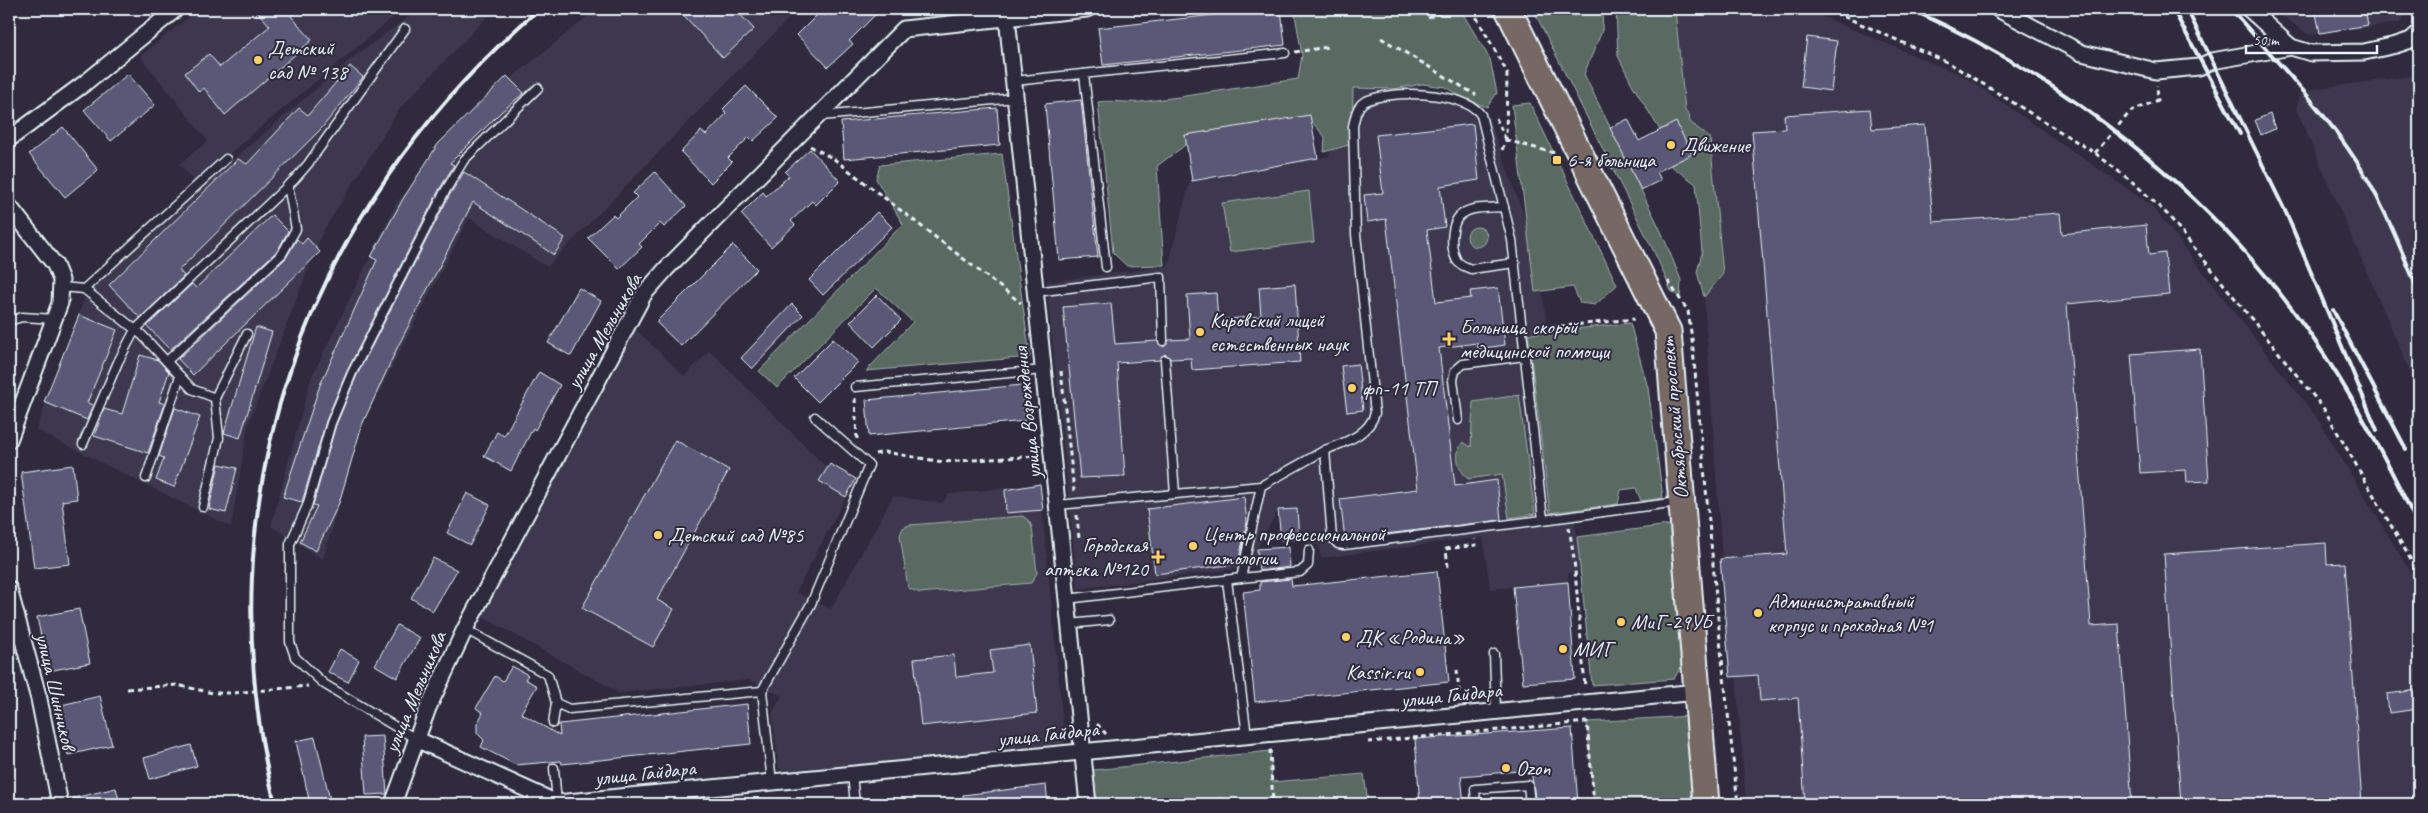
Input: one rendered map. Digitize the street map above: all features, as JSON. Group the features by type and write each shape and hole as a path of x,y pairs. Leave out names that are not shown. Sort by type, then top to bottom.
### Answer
{"main road":[{"name":"Октябрьский проспект","path":"1508,9 1668,332 1706,804"}],"street":[{"path":"9,139 85,83 176,9"},
{"name":"улица Мельникова","path":"393,804 428,708 465,629 644,294 667,268 904,29 1087,9"},
{"path":"1998,9 2082,53 2156,71 2199,67 2212,62 2290,47 2311,53 2364,52 2411,40 2419,33"},
{"path":"2249,9 2290,47"},
{"name":"улица Возрождения","path":"1007,17 1088,804"},
{"path":"9,206 54,265 61,280 60,302 9,440"},
{"name":"улица Шинников","path":"9,589 39,699 60,804"},
{"name":"улица Гайдара","path":"416,739 557,803 624,800 772,782 1697,692"}],"lane":[{"path":"83,444 114,370 135,330 308,164 405,29"},
{"path":"1014,81 1285,53"},
{"path":"1084,74 1106,267"},
{"path":"416,739 324,684 296,657 290,642 290,544 307,506 331,424 352,373 444,193 464,160 538,88"},
{"path":"1058,504 1261,486 1365,430 1372,422 1375,413 1356,234 1353,126 1357,109 1364,102 1379,98 1417,94 1444,96 1472,106 1481,115 1504,207 1515,264 1544,520"},
{"path":"818,116 1016,98"},
{"path":"84,289 226,159"},
{"path":"167,361 282,254 296,229 288,185"},
{"path":"1504,207 1469,210 1460,214 1455,223 1452,240 1458,261 1464,267 1470,269 1515,264"},
{"path":"1036,292 1161,277 1163,341"},
{"path":"61,287 84,289 135,330 192,389 215,398"},
{"path":"9,321 22,317 54,319"},
{"path":"203,507 219,438 215,398 246,334"},
{"path":"1458,420 1453,380 1455,371 1463,364 1525,356"},
{"path":"1165,360 1175,494"},
{"path":"855,387 1044,370"},
{"path":"146,478 180,376"},
{"path":"772,782 762,691 811,604 869,465 815,417"},
{"path":"1325,450 1332,538 1338,544 1344,545 1682,501"},
{"path":"1241,578 1261,486"},
{"path":"1067,599 1300,572 1308,565 1309,550"},
{"path":"1227,580 1246,736"},
{"path":"1070,624 1109,620"},
{"path":"465,629 548,675 556,703 553,723"},
{"path":"1494,654 1496,712"},
{"path":"556,703 568,709 762,691"},
{"path":"1233,701 1241,699"},
{"path":"554,768 557,803"},
{"path":"852,774 855,804"},
{"path":"1476,804 1475,789 1528,785 1530,804"}],"path":[{"path":"1428,18 1447,9"},
{"path":"1472,9 1508,75 1506,140 1501,152"},
{"path":"1827,9 1949,63 2095,153 2135,184 2168,215 2324,409 2419,574"},
{"path":"1381,38 1397,50 1472,91 1478,97"},
{"path":"1285,53 1328,47"},
{"path":"2095,153 2122,119 2130,112 2158,100 2156,71"},
{"path":"1495,115 1506,140"},
{"path":"796,138 834,160 1038,316"},
{"path":"1506,140 1554,153"},
{"path":"1522,330 1634,319"},
{"path":"1061,367 1074,483"},
{"path":"855,387 858,456 885,452 943,462 1002,460 1052,455"},
{"path":"1076,503 1079,540"},
{"path":"1570,536 1574,559 1585,689"},
{"path":"1448,567 1446,549 1476,546"},
{"path":"1720,650 1738,804"},
{"path":"1457,670 1459,692"},
{"path":"127,689 165,684 213,693 233,693 306,686"},
{"path":"1096,720 1098,728 1106,734 1113,735"},
{"path":"1358,743 1587,722 1594,804"},
{"path":"1273,804 1270,751 1280,750"},
{"path":"1163,804 1224,799"}],"shaded area":[{"path":"199,9 403,9 195,182 179,164 208,141 140,56"},
{"path":"419,9 501,9 486,18 400,108 322,233 248,425 231,527 36,430 91,281 351,59"},
{"path":"597,9 798,9 547,267 469,218 362,425 323,559 271,526 311,378 397,202 489,96"},
{"path":"1675,9 1805,9 1965,77 2151,205 2317,418 2419,586 2419,804 1746,804 1736,677 1730,677 1704,297 1723,274 1711,138 1690,122 1685,111"},
{"path":"2272,9 2408,9 2400,23 2309,35"},
{"path":"2419,75 2419,392 2296,109 2300,96 2313,89"},
{"name":"Больница скорой медицинской помощи","path":"1403,77 1414,86 1469,94 1486,110 1536,249 1574,511 1580,573 1568,574 1568,582 1490,589 1483,537 1321,558 1319,546 1299,539 1297,509 1278,510 1257,549 1259,566 1078,589 1046,282 1168,266 1190,181 1330,156 1332,82"},
{"path":"636,329 684,376 710,351 827,468 820,481 846,497 796,592 831,609 893,496 942,503 949,494 1040,484 1065,746 785,776 779,768 772,713 782,696 749,680 620,693 479,615"}],"green space":[{"path":"1294,9 1460,9 1490,59 1497,93 1487,107 1467,100 1445,87 1422,84 1394,89 1353,88 1352,144 1324,152 1325,137 1312,122 1196,137 1157,166 1164,265 1127,266 1113,253 1098,102 1140,102 1298,79 1302,55"},
{"path":"1533,9 1603,9 1602,31 1584,74 1661,231 1681,280 1680,297 1671,291 1658,260"},
{"path":"1616,9 1675,9 1685,111 1689,114 1690,122 1710,138 1723,274 1704,297 1697,272 1702,252 1696,184 1670,165 1691,154 1675,123 1660,130 1633,86 1618,56"},
{"path":"1530,103 1617,285 1595,305 1580,303 1573,287 1535,292 1512,105"},
{"path":"1002,154 1030,357 866,371 913,322 876,288 777,388 759,371 903,224 876,179 880,165"},
{"path":"1309,191 1314,242 1230,252 1222,203"},
{"path":"1477,227 1484,230 1487,237 1484,244 1477,247 1470,244 1467,237 1470,230"},
{"path":"1630,323 1648,388 1663,498 1641,501 1636,488 1621,490 1618,504 1550,513 1528,334"},
{"path":"1519,395 1535,514 1509,518 1502,474 1468,479 1459,466 1458,451 1463,442 1471,447 1473,402"},
{"path":"1023,516 1032,527 1037,573 1031,583 920,593 908,588 900,535 903,528 909,525"},
{"path":"1669,525 1682,665 1674,679 1592,685 1577,537"},
{"path":"1692,716 1698,804 1594,804 1587,722"},
{"path":"1270,751 1272,782 1364,774 1368,804 1088,804 1085,771"}],"building":[{"name":"Детский сад № 138","path":"255,9 298,9 291,16 312,40 225,115 204,88 199,92 185,73 209,54 220,67 270,26"},
{"path":"678,9 735,9 754,29 723,58"},
{"path":"832,9 881,9 849,41 853,44 828,67 797,35 820,12 824,16"},
{"path":"1281,9 1285,45 1103,65 1098,28"},
{"path":"2315,9 2365,9 2368,25 2320,33"},
{"path":"1807,37 1837,41 1831,91 1801,87"},
{"path":"350,66 363,77 321,129 179,270 184,276 140,318 109,285 238,159 247,164 299,108 308,115"},
{"path":"128,74 155,105 111,141 84,110"},
{"path":"507,76 524,93 501,112 450,163 454,165 439,190 347,371 326,421 302,502 283,497 320,385 377,260 371,257 403,199 438,144"},
{"path":"746,86 778,118 753,141 749,137 728,158 732,162 711,183 681,152 701,131 706,135 726,114 723,109"},
{"path":"1081,100 1098,257 1059,260 1045,104"},
{"path":"997,108 1000,145 844,159 841,122"},
{"path":"1870,109 1872,129 1925,125 1933,222 2060,213 2062,234 2146,225 2149,255 2165,253 2169,294 2067,304 2091,626 2119,624 2132,804 1805,804 1798,698 1760,701 1758,675 1730,677 1720,559 1787,554 1752,131 1785,129 1784,115"},
{"path":"2270,114 2275,129 2261,135 2255,120"},
{"path":"1310,115 1318,158 1192,181 1185,135"},
{"path":"1628,119 1639,141 1676,122 1692,154 1657,172 1661,180 1641,190 1610,128"},
{"path":"1473,124 1479,180 1440,186 1445,227 1427,230 1436,302 1471,298 1470,291 1498,288 1505,345 1478,349 1477,343 1439,348 1455,486 1497,480 1501,520 1345,539 1340,499 1418,489 1386,219 1367,222 1364,195 1383,193 1376,135"},
{"path":"63,127 98,170 65,197 29,154"},
{"path":"810,149 840,181 816,205 812,201 791,221 795,225 771,247 741,214 763,192 766,196 789,176 785,172"},
{"path":"464,172 565,238 554,255 473,202 398,346 362,425 339,503 316,551 300,542 317,506 313,505 336,425 357,375 449,196"},
{"path":"655,172 686,206 664,227 660,223 639,244 642,247 619,269 588,238 613,215 616,218 637,197 633,193"},
{"path":"877,212 892,227 823,295 809,280"},
{"path":"272,215 288,231 278,250 170,350 147,326 192,284 196,288"},
{"path":"307,238 320,252 193,375 178,359 286,258 297,239 302,244"},
{"path":"733,245 757,269 681,346 656,322"},
{"path":"1295,284 1300,362 1192,370 1191,358 1171,359 1165,354 1159,360 1117,363 1125,476 1080,478 1063,307 1111,303 1115,344 1157,341 1164,347 1169,340 1190,339 1187,295 1216,293 1218,320 1261,316 1259,287"},
{"path":"579,288 601,301 571,356 548,343"},
{"path":"877,295 901,320 874,347 850,322"},
{"path":"792,304 803,315 752,369 741,358"},
{"path":"79,315 117,330 87,403 93,405 87,420 44,402"},
{"path":"256,327 272,332 240,438 224,433"},
{"path":"833,339 858,362 818,402 794,378"},
{"path":"2200,349 2209,481 2187,482 2186,470 2140,473 2131,354"},
{"path":"140,355 158,360 169,372 159,402 165,404 148,453 94,436 104,409 122,414"},
{"name":"фп-11 ТП","path":"1358,364 1363,410 1347,412 1341,366"},
{"path":"539,372 560,385 535,430 533,428 511,471 484,456 497,432 504,436"},
{"path":"1022,385 1025,421 869,436 866,400"},
{"path":"175,408 200,417 174,487 156,480 164,458 159,456"},
{"name":"Детский сад №85","path":"675,440 729,470 657,600 674,609 653,647 582,608"},
{"path":"219,464 237,468 226,513 209,509"},
{"path":"830,464 856,479 846,497 819,481"},
{"path":"73,465 77,499 62,501 70,564 34,568 21,472"},
{"path":"1040,484 1043,510 1006,513 1005,490"},
{"path":"467,493 490,505 470,545 447,533"},
{"name":"Центр профессиональной патологии","path":"1244,497 1247,522 1238,564 1155,574 1147,509"},
{"path":"1297,509 1299,539 1281,540 1278,510"},
{"path":"2326,543 2327,564 2345,563 2362,804 2181,804 2164,554"},
{"path":"1289,547 1290,567 1259,571 1257,549"},
{"path":"433,558 457,570 433,611 411,598"},
{"name":"ДК «Родина»","path":"1437,571 1449,682 1255,702 1243,592 1260,590 1260,582 1291,579 1292,586"},
{"path":"1568,582 1575,679 1523,683 1513,587"},
{"path":"79,609 90,663 48,671 37,617"},
{"path":"397,625 420,638 397,678 375,665"},
{"path":"1030,645 1037,713 921,726 914,659 954,655 956,677 993,673 990,650"},
{"path":"340,649 359,660 348,682 328,672"},
{"path":"512,666 528,675 525,679 537,686 521,713 560,736 559,724 747,704 751,744 562,764 561,761 516,765 481,747 484,740 477,733 477,724 483,713 476,708 495,676 503,681"},
{"path":"2419,690 2419,709 2389,713 2387,694"},
{"path":"100,696 112,745 68,755 57,706"},
{"path":"1572,728 1578,804 1536,804 1531,770 1461,776 1464,804 1420,804 1415,739"},
{"path":"383,736 387,794 366,795 362,737"},
{"path":"315,737 330,800 310,804 296,741"},
{"path":"191,745 197,766 150,779 144,758"},
{"path":"1046,785 1048,804 963,804 963,795"},
{"path":"116,788 120,804 70,804 70,799"}],"railway":[{"path":"275,804 255,691 252,580 264,472 291,369 332,270 388,176 457,89 539,9"},
{"path":"1910,9 1968,37 2024,69 2078,104 2130,143 2180,186 2226,231 2269,280 2324,354 2368,427 2419,527"},
{"path":"2173,9 2240,134"},
{"path":"2187,9 2287,215 2377,430"},
{"path":"2231,9 2313,102 2357,162 2383,209 2419,292"},
{"path":"2333,310 2406,449"}],"place":[{"name":"Детский сад № 138","path":"258,60"},
{"name":"Движение","path":"1671,145"},
{"name":"6-я больница","path":"1557,160"},
{"name":"Кировский лицей естественных наук","path":"1200,332"},
{"name":"Больница скорой медицинской помощи","path":"1449,339"},
{"name":"фп-11 ТП","path":"1352,388"},
{"name":"Детский сад №85","path":"658,535"},
{"name":"Центр профессиональной патологии","path":"1193,546"},
{"name":"Городская аптека №120","path":"1158,557"},
{"name":"Административный корпус и проходная №1","path":"1758,613"},
{"name":"МиГ-29УБ","path":"1621,622"},
{"name":"ДК «Родина»","path":"1346,637"},
{"name":"МИГ","path":"1563,649"},
{"name":"Kassir.ru","path":"1420,672"},
{"name":"Ozon","path":"1506,768"}]}
